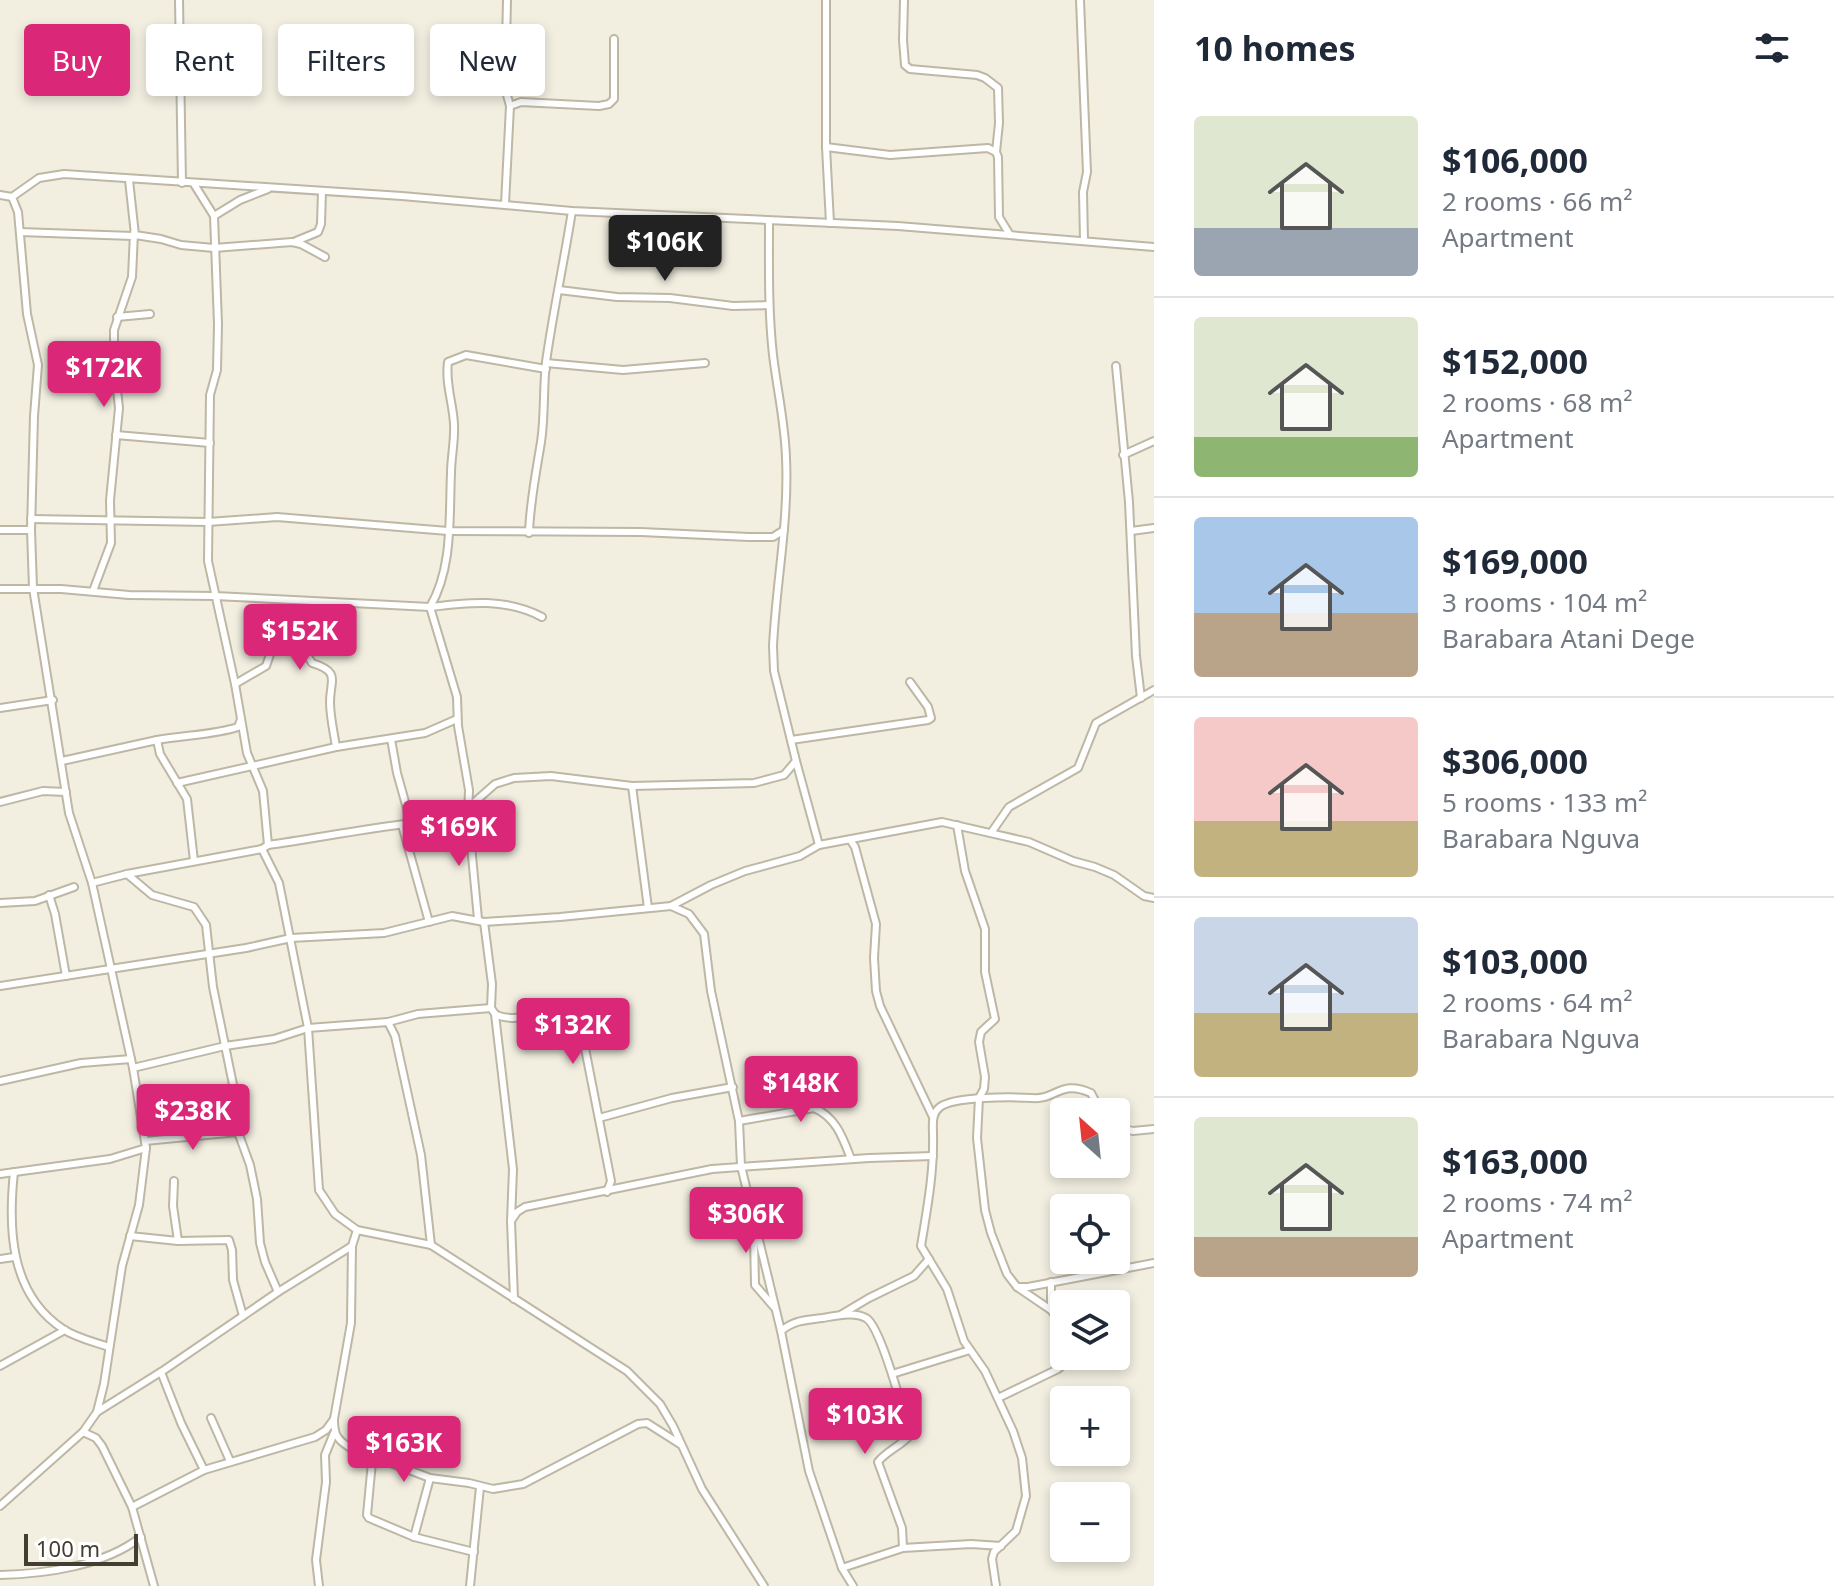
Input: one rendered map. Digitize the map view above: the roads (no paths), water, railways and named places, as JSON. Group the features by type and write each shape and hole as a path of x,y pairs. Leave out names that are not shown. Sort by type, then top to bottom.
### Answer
{"street":[{"path":"179,0 182,183"},
{"path":"505,204 510,106 505,88 507,0"},
{"path":"826,0 826,147 830,223"},
{"path":"904,0 905,65 910,69 977,75 998,88 996,152 1000,222 1010,235"},
{"path":"1080,0 1087,172 1083,192 1084,241"},
{"path":"510,106 521,102 609,104 614,99 614,39"},
{"path":"826,147 890,155 976,147 996,152"},
{"path":"0,195 12,197 39,178 52,175 322,191 572,211 830,223 1154,247"},
{"path":"93,591 111,543 109,519 119,408 113,345 117,317 132,277 134,234 129,180"},
{"path":"194,184 214,216 218,324 217,370 210,395 208,561 247,753 263,791 265,847 279,883 308,1028 319,1190 335,1214 357,1230 431,1245 627,1371 660,1404 702,1489 764,1586"},
{"path":"214,216 240,200 271,188"},
{"path":"20,232 134,234 181,245 214,248 292,242 318,232 322,191"},
{"path":"0,1506 83,1432 97,1412 122,1266 139,1205 145,1144 132,1064 92,883 69,813 33,588 31,519 38,365 27,314 18,212 12,197"},
{"path":"529,533 534,472 541,442 546,366 572,211"},
{"path":"769,221 769,305 786,458 784,530 773,646 774,671 819,845"},
{"path":"990,234 1000,222"},
{"path":"292,242 325,257"},
{"path":"559,290 733,306 769,305"},
{"path":"117,317 150,314"},
{"path":"514,1299 513,1169 492,984 481,920 457,697 430,607 440,591 448,531 455,435 448,362 466,355 546,366 623,370 705,363"},
{"path":"1116,366 1131,531 1141,698"},
{"path":"116,435 210,443"},
{"path":"1123,455 1154,441"},
{"path":"31,519 208,522 277,517 448,531 641,532 773,537 783,540"},
{"path":"1131,531 1154,528"},
{"path":"0,530 31,530"},
{"path":"773,537 784,530"},
{"path":"0,589 430,607 505,603 542,617"},
{"path":"235,684 266,666 276,637 286,635 306,653 312,663 326,667 331,674 334,681 330,701 336,747"},
{"path":"791,740 928,720 931,718 928,707 910,682"},
{"path":"991,833 1009,807 1078,768 1096,723 1154,690"},
{"path":"0,708 53,700"},
{"path":"62,761 157,740 226,731 238,727 241,716"},
{"path":"177,783 336,747 425,733 457,719"},
{"path":"391,739 411,823"},
{"path":"157,740 160,754 187,799 194,861"},
{"path":"92,883 265,847 411,823 455,820 495,784 514,778 551,776 632,786 754,783 784,775 796,761"},
{"path":"632,786 648,908"},
{"path":"0,802 43,791 66,792"},
{"path":"0,986 291,938 384,933 452,916 481,920 671,906 711,885 745,871 800,856 819,845 942,822 1029,842 1095,867 1122,880 1144,896 1154,898"},
{"path":"402,825 429,922"},
{"path":"957,825 965,871 985,929 985,972 995,1019 981,1032 979,1042 985,1077 979,1098 977,1138 985,1210 1007,1274 1017,1287 1050,1309"},
{"path":"851,841 876,924 874,958 880,1006 933,1117 933,1156 921,1246 947,1289 970,1350 985,1371 1022,1458 1026,1496 1016,1531 992,1559 996,1586"},
{"path":"127,874 152,895 194,907 206,925 208,954 237,1104 238,1132 250,1165 263,1253 278,1292"},
{"path":"0,903 35,901 74,887"},
{"path":"49,895 66,976"},
{"path":"671,906 689,914 704,934 711,991 739,1121 741,1166 781,1331 809,1471 842,1568 853,1586"},
{"path":"0,1081 71,1064 132,1064 274,1039 308,1028 388,1022 418,1014 493,1011 509,1018 575,1011 611,1181 607,1192"},
{"path":"388,1022 395,1036 421,1155 431,1245"},
{"path":"599,1118 672,1098 733,1087"},
{"path":"933,1117 941,1106 979,1098 1038,1099 1064,1088 1075,1087 1091,1093 1094,1098"},
{"path":"739,1121 814,1108 823,1112 839,1129 851,1159"},
{"path":"1130,1130 1154,1129"},
{"path":"0,1174 110,1159 145,1144 238,1132"},
{"path":"511,1221 525,1207 712,1169 933,1156"},
{"path":"14,1172 11,1229 14,1257 23,1281 42,1312 65,1330 109,1347"},
{"path":"174,1181 173,1206 178,1241"},
{"path":"611,1181 619,1190"},
{"path":"319,1586 316,1560 326,1482 325,1455 334,1433 351,1323 352,1246 357,1230"},
{"path":"755,1230 755,1285 775,1309"},
{"path":"130,1236 231,1242 233,1280 243,1316"},
{"path":"97,1412 352,1246"},
{"path":"0,1259 14,1257"},
{"path":"839,1316 869,1298 902,1284 929,1259"},
{"path":"1017,1287 1154,1263"},
{"path":"1051,1282 1051,1290"},
{"path":"781,1331 796,1321 839,1316 859,1315 873,1324 910,1435 878,1462 902,1528 903,1548"},
{"path":"0,1366 65,1330"},
{"path":"892,1374 970,1350"},
{"path":"998,1398 1056,1370"},
{"path":"161,1372 204,1470"},
{"path":"211,1418 230,1461"},
{"path":"132,1507 204,1470 315,1437 326,1430 334,1419"},
{"path":"334,1433 339,1441 368,1455 430,1478 493,1489 523,1484 638,1424 647,1423 680,1444"},
{"path":"83,1432 96,1438 102,1446 132,1507 154,1586"},
{"path":"315,1437 331,1441"},
{"path":"368,1455 372,1462 367,1515 414,1537 474,1552"},
{"path":"414,1537 430,1478"},
{"path":"470,1586 480,1487"},
{"path":"0,1575 88,1562 130,1546 141,1537"},
{"path":"842,1568 903,1548 971,1544 1001,1546"}]}
